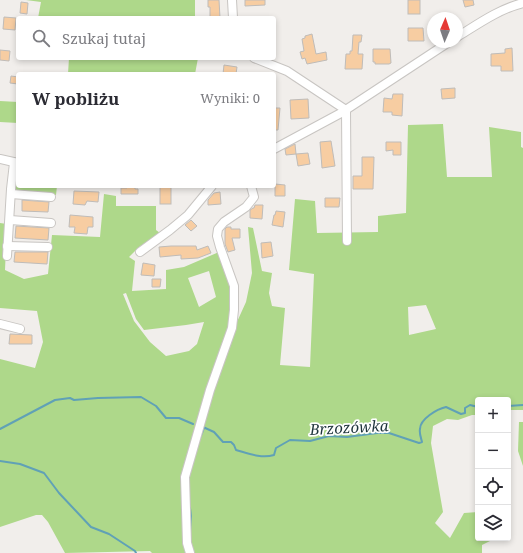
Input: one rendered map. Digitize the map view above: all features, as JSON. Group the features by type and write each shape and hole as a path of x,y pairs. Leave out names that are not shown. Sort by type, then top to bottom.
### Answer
{"street":[{"path":"232,0 233,16"},
{"path":"463,33 488,18 514,5 523,3"},
{"path":"276,148 346,110 440,48"},
{"path":"259,60 287,71 346,110"},
{"path":"346,110 347,241"},
{"path":"0,159 16,163 11,194 7,256"},
{"path":"140,252 188,215 210,188"},
{"path":"190,553 187,543 185,478 210,390 232,328 234,310 234,286 220,247 217,236 218,229 224,222 246,207 254,198 252,188"},
{"path":"11,194 51,197"},
{"path":"10,220 51,223"},
{"path":"7,246 48,247"},
{"path":"0,324 20,328"}],"green space":[{"path":"26,0 195,0 195,16 38,16 41,2"},
{"path":"69,60 198,60 195,72 68,72"},
{"path":"0,101 16,102 16,123 0,122"},
{"path":"443,124 447,177 492,177 489,127 521,132 521,147 523,148 523,410 511,410 511,397 475,397 475,415 458,420 447,419 433,426 431,443 443,512 435,523 450,538 464,513 475,512 475,541 490,541 482,545 482,553 152,553 150,551 65,553 48,522 42,515 36,515 0,527 0,359 35,368 43,342 37,311 0,308 0,223 7,224 5,270 24,279 48,274 52,235 100,237 104,194 116,196 116,206 156,206 156,230 160,233 139,247 129,257 135,261 132,291 166,289 166,270 184,267 219,252 231,286 236,324 246,302 252,273 248,227 253,228 262,271 272,273 269,293 272,306 285,308 280,365 310,367 314,274 289,270 295,199 315,201 317,233 378,232 378,216 406,213 408,125","holes":["209,271 216,297 199,307 188,278","126,293 136,319 144,330 204,322 197,344 189,351 166,356 150,342 134,321 123,294","426,305 436,329 409,335 408,307"]},
{"path":"16,188 57,188 56,195 16,191"},
{"path":"519,422 523,422 523,466 518,451"}],"building":[{"path":"208,0 219,0 220,16 210,16 210,7 208,7"},
{"path":"245,0 265,0 265,5 245,6"},
{"path":"408,0 420,0 420,14 408,14"},
{"path":"463,0 473,0 474,5 465,7"},
{"path":"21,2 28,3 27,14 20,13"},
{"path":"4,17 16,18 15,30 3,29"},
{"path":"408,28 423,28 424,41 408,41"},
{"path":"312,34 316,54 326,52 327,60 307,64 305,58 302,59 300,52 304,51 302,39 305,38 305,36"},
{"path":"353,35 362,35 361,42 359,42 358,54 363,54 362,69 345,69 346,54 350,54 350,51 352,51"},
{"path":"512,48 513,71 501,71 501,66 491,66 491,54 505,53 505,49"},
{"path":"373,49 390,49 391,63 375,64 375,62 373,62"},
{"path":"0,50 10,51 9,61 0,60"},
{"path":"224,65 237,67 236,72 223,72"},
{"path":"11,76 16,77 16,84 10,83"},
{"path":"455,88 455,98 442,99 441,89"},
{"path":"393,94 403,94 402,116 392,115 392,112 383,112 384,98 392,99"},
{"path":"308,99 309,118 291,119 290,100"},
{"path":"276,108 280,108 278,130 276,130"},
{"path":"331,141 335,166 322,168 320,142"},
{"path":"386,142 401,142 401,155 393,155 393,150 386,151"},
{"path":"295,144 296,154 286,155 285,149"},
{"path":"308,153 310,164 298,166 296,154"},
{"path":"362,157 374,157 373,189 353,189 353,176 362,176"},
{"path":"276,184 285,185 285,196 275,196"},
{"path":"121,188 138,189 138,194 121,194"},
{"path":"160,188 171,188 171,204 160,204"},
{"path":"74,191 99,192 98,202 87,201 85,205 73,204"},
{"path":"220,192 221,204 208,205 208,200 214,193"},
{"path":"325,198 340,198 339,207 325,207"},
{"path":"22,200 49,202 48,212 22,211"},
{"path":"255,205 263,205 262,219 250,218 250,210 254,208"},
{"path":"276,211 285,212 283,227 272,225"},
{"path":"70,215 93,217 93,227 88,227 87,234 74,233 75,227 69,227"},
{"path":"191,220 197,226 191,231 185,225"},
{"path":"16,226 49,228 48,240 15,238"},
{"path":"227,227 231,227 231,229 240,229 240,238 232,238 235,250 228,252 225,244 225,229"},
{"path":"271,242 273,256 262,258 261,243"},
{"path":"196,246 197,250 208,246 211,253 198,258 181,259 181,255 160,257 159,247"},
{"path":"15,252 48,252 47,264 14,262"},
{"path":"143,263 155,265 154,276 141,275"},
{"path":"152,279 161,279 160,287 152,287"},
{"path":"10,334 32,335 32,344 9,344"}],"waterway":[{"name":"Brzozówka","path":"0,429 55,400 70,398 74,400 141,397 156,406 166,418 179,418 193,424"},
{"name":"Brzozówka","path":"203,427 214,432 223,442 231,442 236,450 254,455 269,456 274,455 276,448 290,440 310,441 329,436 347,437 389,433 419,443 422,442 420,432 421,425 426,418 434,412 446,407 461,414 465,413 465,408 470,405 475,406"},
{"name":"Brzozówka","path":"511,406 523,405"},
{"path":"200,438 204,428"},
{"path":"0,461 20,464 44,473 59,493 91,527 109,534 136,553"},
{"path":"190,508 190,532"}]}
